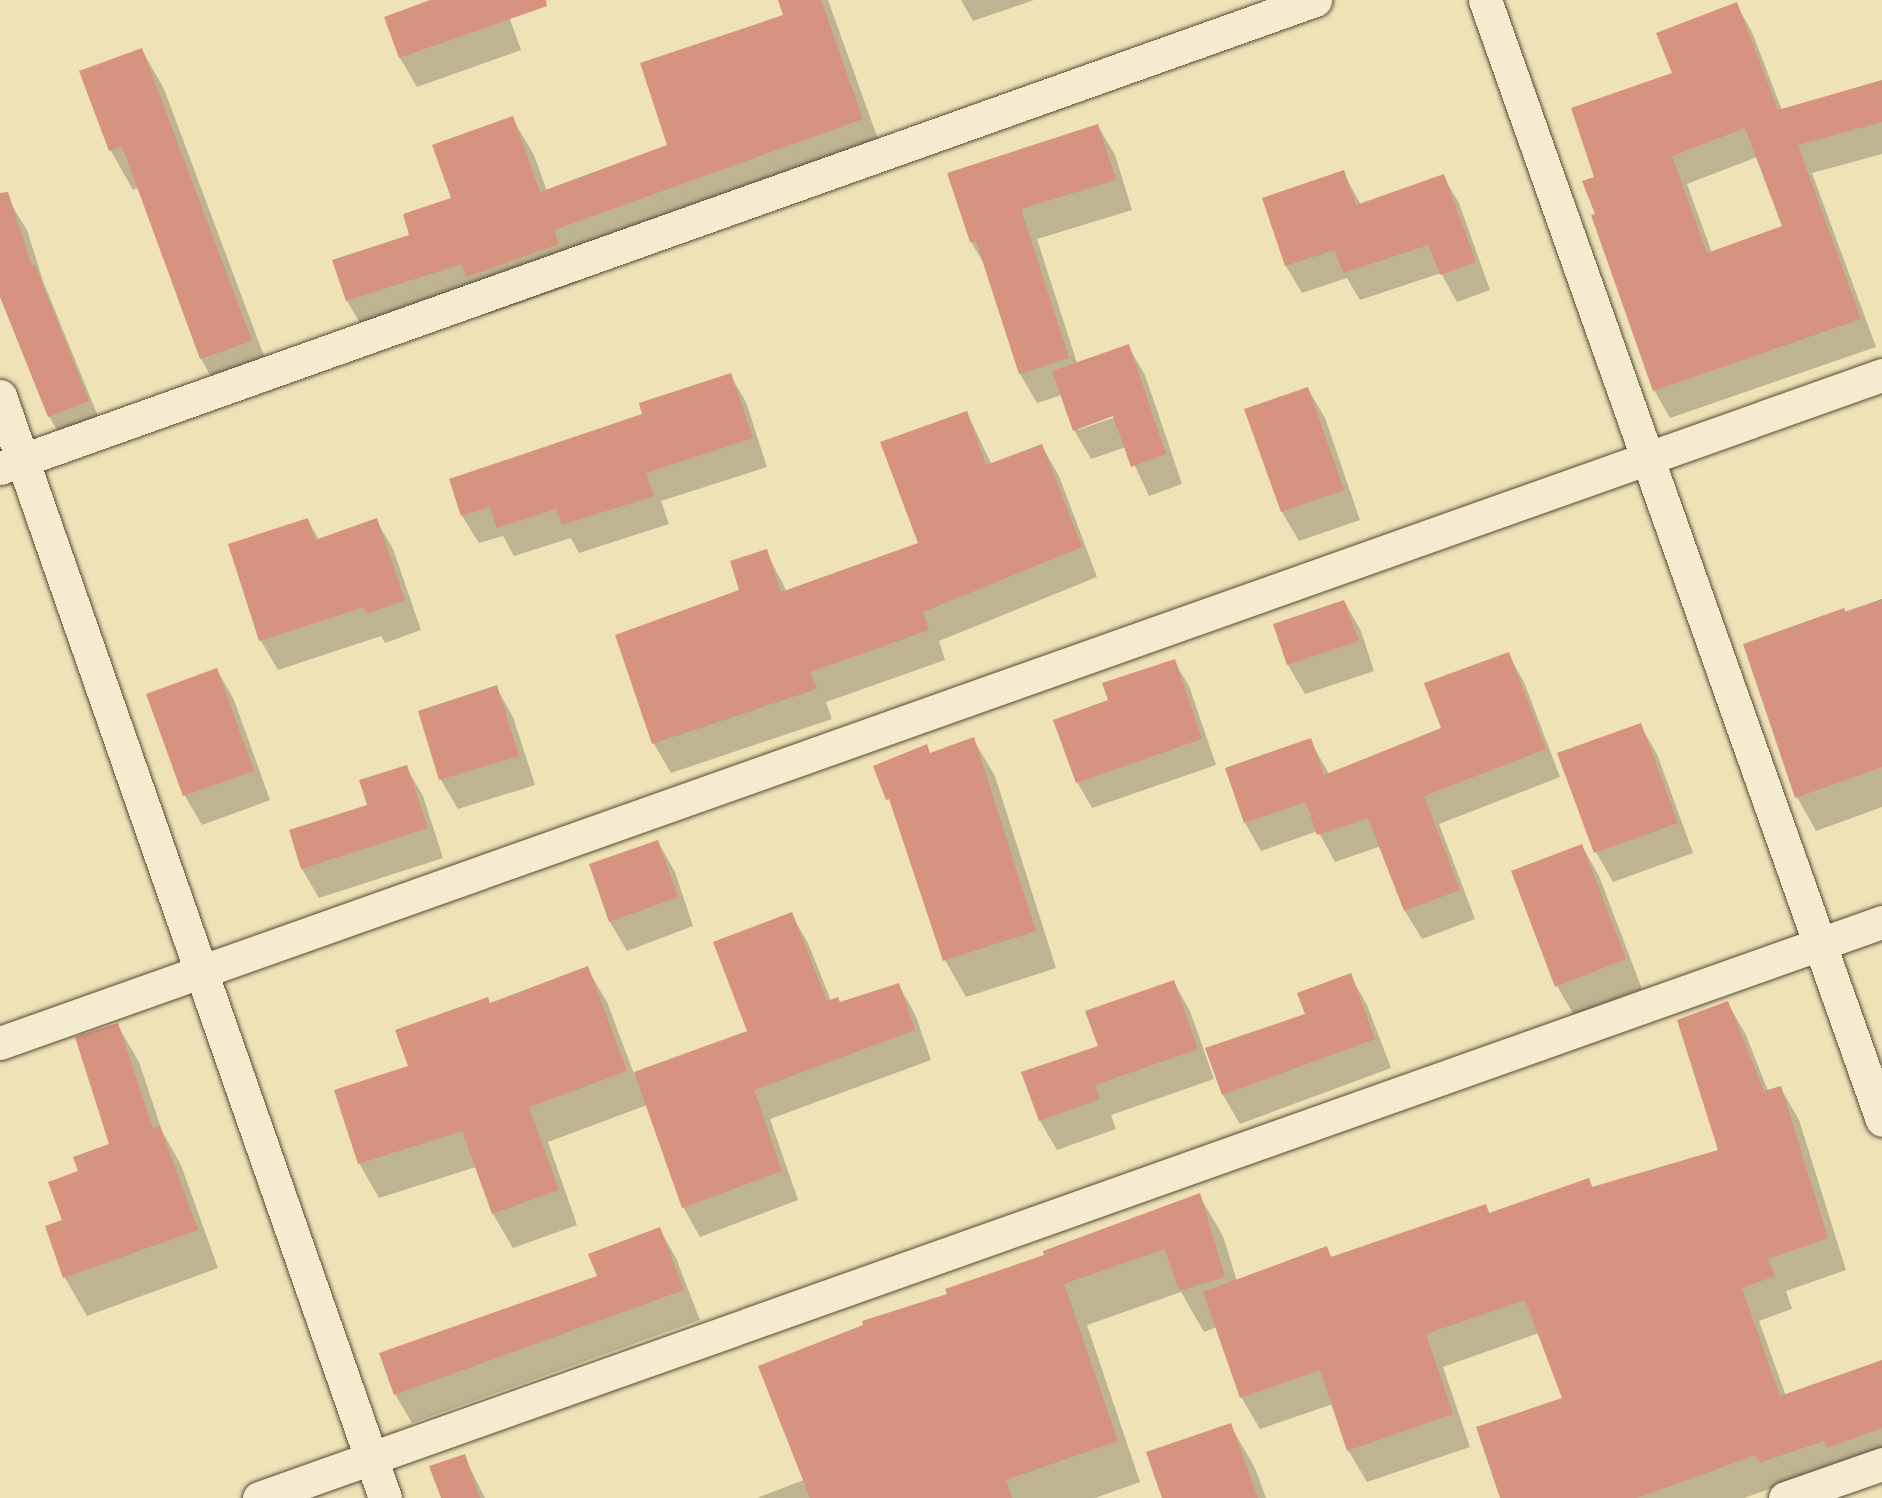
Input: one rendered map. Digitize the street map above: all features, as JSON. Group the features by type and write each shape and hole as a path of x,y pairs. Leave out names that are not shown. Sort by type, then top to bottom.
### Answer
{"street":[{"path":"12,464 1315,0"},
{"path":"1485,0 1882,1120"},
{"path":"0,1043 1882,375"},
{"path":"0,396 12,464 199,972 385,1498"},
{"path":"259,1498 1882,922"},
{"path":"1785,1498 1882,1464"}],"building":[{"path":"430,0 546,0 547,6 399,58 384,17"},
{"path":"778,0 821,0 863,119 554,230 559,244 466,277 462,264 346,301 332,260 409,235 403,214 451,198 432,145 513,116 540,192 667,145 640,63 783,15"},
{"path":"1737,2 1778,110 1882,80 1882,122 1798,145 1861,319 1653,391 1591,215 1595,214 1582,181 1594,177 1571,108 1672,73 1656,33","holes":["1745,128 1782,226 1707,253 1672,156"]},
{"path":"142,48 252,341 200,359 122,146 109,151 79,71"},
{"path":"1098,124 1116,180 1021,209 1069,358 1019,374 976,241 970,242 947,173"},
{"path":"1344,170 1356,205 1444,174 1476,262 1440,275 1429,245 1343,273 1335,250 1285,266 1262,198"},
{"path":"8,192 32,266 35,265 89,401 48,417 0,297 0,193"},
{"path":"1129,344 1166,454 1131,467 1113,416 1073,431 1052,371"},
{"path":"731,373 753,438 646,473 654,496 562,525 556,509 497,528 490,507 461,516 449,479 642,414 639,403"},
{"path":"1308,387 1344,490 1281,512 1244,409"},
{"path":"967,411 986,465 1042,444 1082,547 923,612 929,630 810,672 817,689 652,744 615,635 739,590 730,561 767,549 781,592 918,543 880,442"},
{"path":"308,518 315,540 377,518 405,600 367,614 364,607 259,641 228,544"},
{"path":"1882,599 1882,767 1795,798 1743,644 1844,608 1846,613"},
{"path":"1344,600 1359,641 1287,665 1273,624"},
{"path":"1509,652 1546,749 1424,796 1460,890 1404,911 1368,818 1317,835 1306,802 1244,823 1225,768 1311,738 1324,775 1441,728 1424,683"},
{"path":"1175,659 1202,739 1076,783 1053,720 1108,700 1102,683"},
{"path":"217,668 254,771 183,796 146,694"},
{"path":"497,685 519,756 439,780 418,711"},
{"path":"1641,723 1678,823 1594,853 1557,753"},
{"path":"974,737 1036,931 943,961 889,799 886,800 873,766 927,744 930,753"},
{"path":"407,765 428,828 301,869 289,830 367,805 359,780"},
{"path":"658,840 678,897 609,922 589,864"},
{"path":"1582,844 1626,959 1555,987 1511,871"},
{"path":"792,912 827,1001 838,997 840,1002 899,983 915,1030 754,1090 782,1171 682,1208 634,1072 747,1031 713,942"},
{"path":"588,966 627,1071 529,1107 559,1190 492,1214 462,1131 358,1164 334,1090 408,1066 395,1030 488,997 490,1003"},
{"path":"1351,973 1375,1039 1222,1095 1205,1048 1305,1014 1297,993"},
{"path":"1174,980 1198,1049 1095,1085 1100,1099 1039,1121 1021,1072 1098,1046 1085,1011"},
{"path":"1728,1001 1764,1091 1781,1086 1828,1238 1768,1259 1775,1276 1742,1288 1780,1396 1882,1360 1882,1428 1827,1448 1824,1441 1759,1463 1756,1455 1637,1498 1500,1498 1476,1427 1562,1398 1525,1300 1426,1334 1453,1414 1347,1451 1320,1370 1240,1398 1203,1292 1327,1246 1331,1257 1486,1204 1489,1213 1589,1178 1592,1187 1718,1150 1677,1020"},
{"path":"118,1023 153,1128 160,1126 198,1230 63,1278 45,1226 62,1220 48,1182 78,1171 73,1157 109,1144 75,1037"},
{"path":"1200,1193 1225,1277 1179,1291 1165,1249 1064,1284 1118,1441 1006,1480 1012,1498 810,1498 758,1366 863,1325 862,1321 947,1294 945,1289 1044,1255 1043,1251"},
{"path":"660,1227 684,1290 394,1395 379,1353 597,1276 588,1254"},
{"path":"1231,1423 1258,1498 1162,1498 1146,1452"},
{"path":"465,1454 480,1498 441,1498 429,1466"}]}
